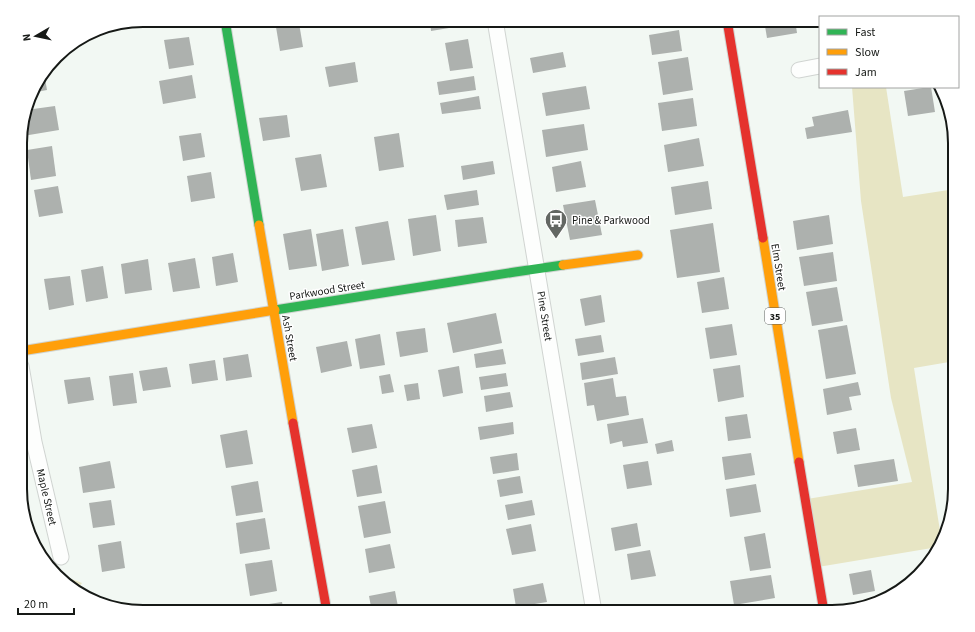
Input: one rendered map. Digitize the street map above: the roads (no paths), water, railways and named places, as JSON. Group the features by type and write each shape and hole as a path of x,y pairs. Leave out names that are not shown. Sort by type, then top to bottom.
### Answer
{"street":[{"name":"Ash Street","path":"226,27 273,311 326,605"},
{"name":"Pine Street","path":"496,27 593,605"},
{"name":"Elm Street","path":"728,27 823,605"},
{"path":"799,70 819,66"},
{"name":"Parkwood Street","path":"27,350 537,269 638,255"},
{"name":"Maple Street","path":"27,401 34,442 61,557"}],"place":[{"name":"Pine & Parkwood","path":"556,240"}]}
